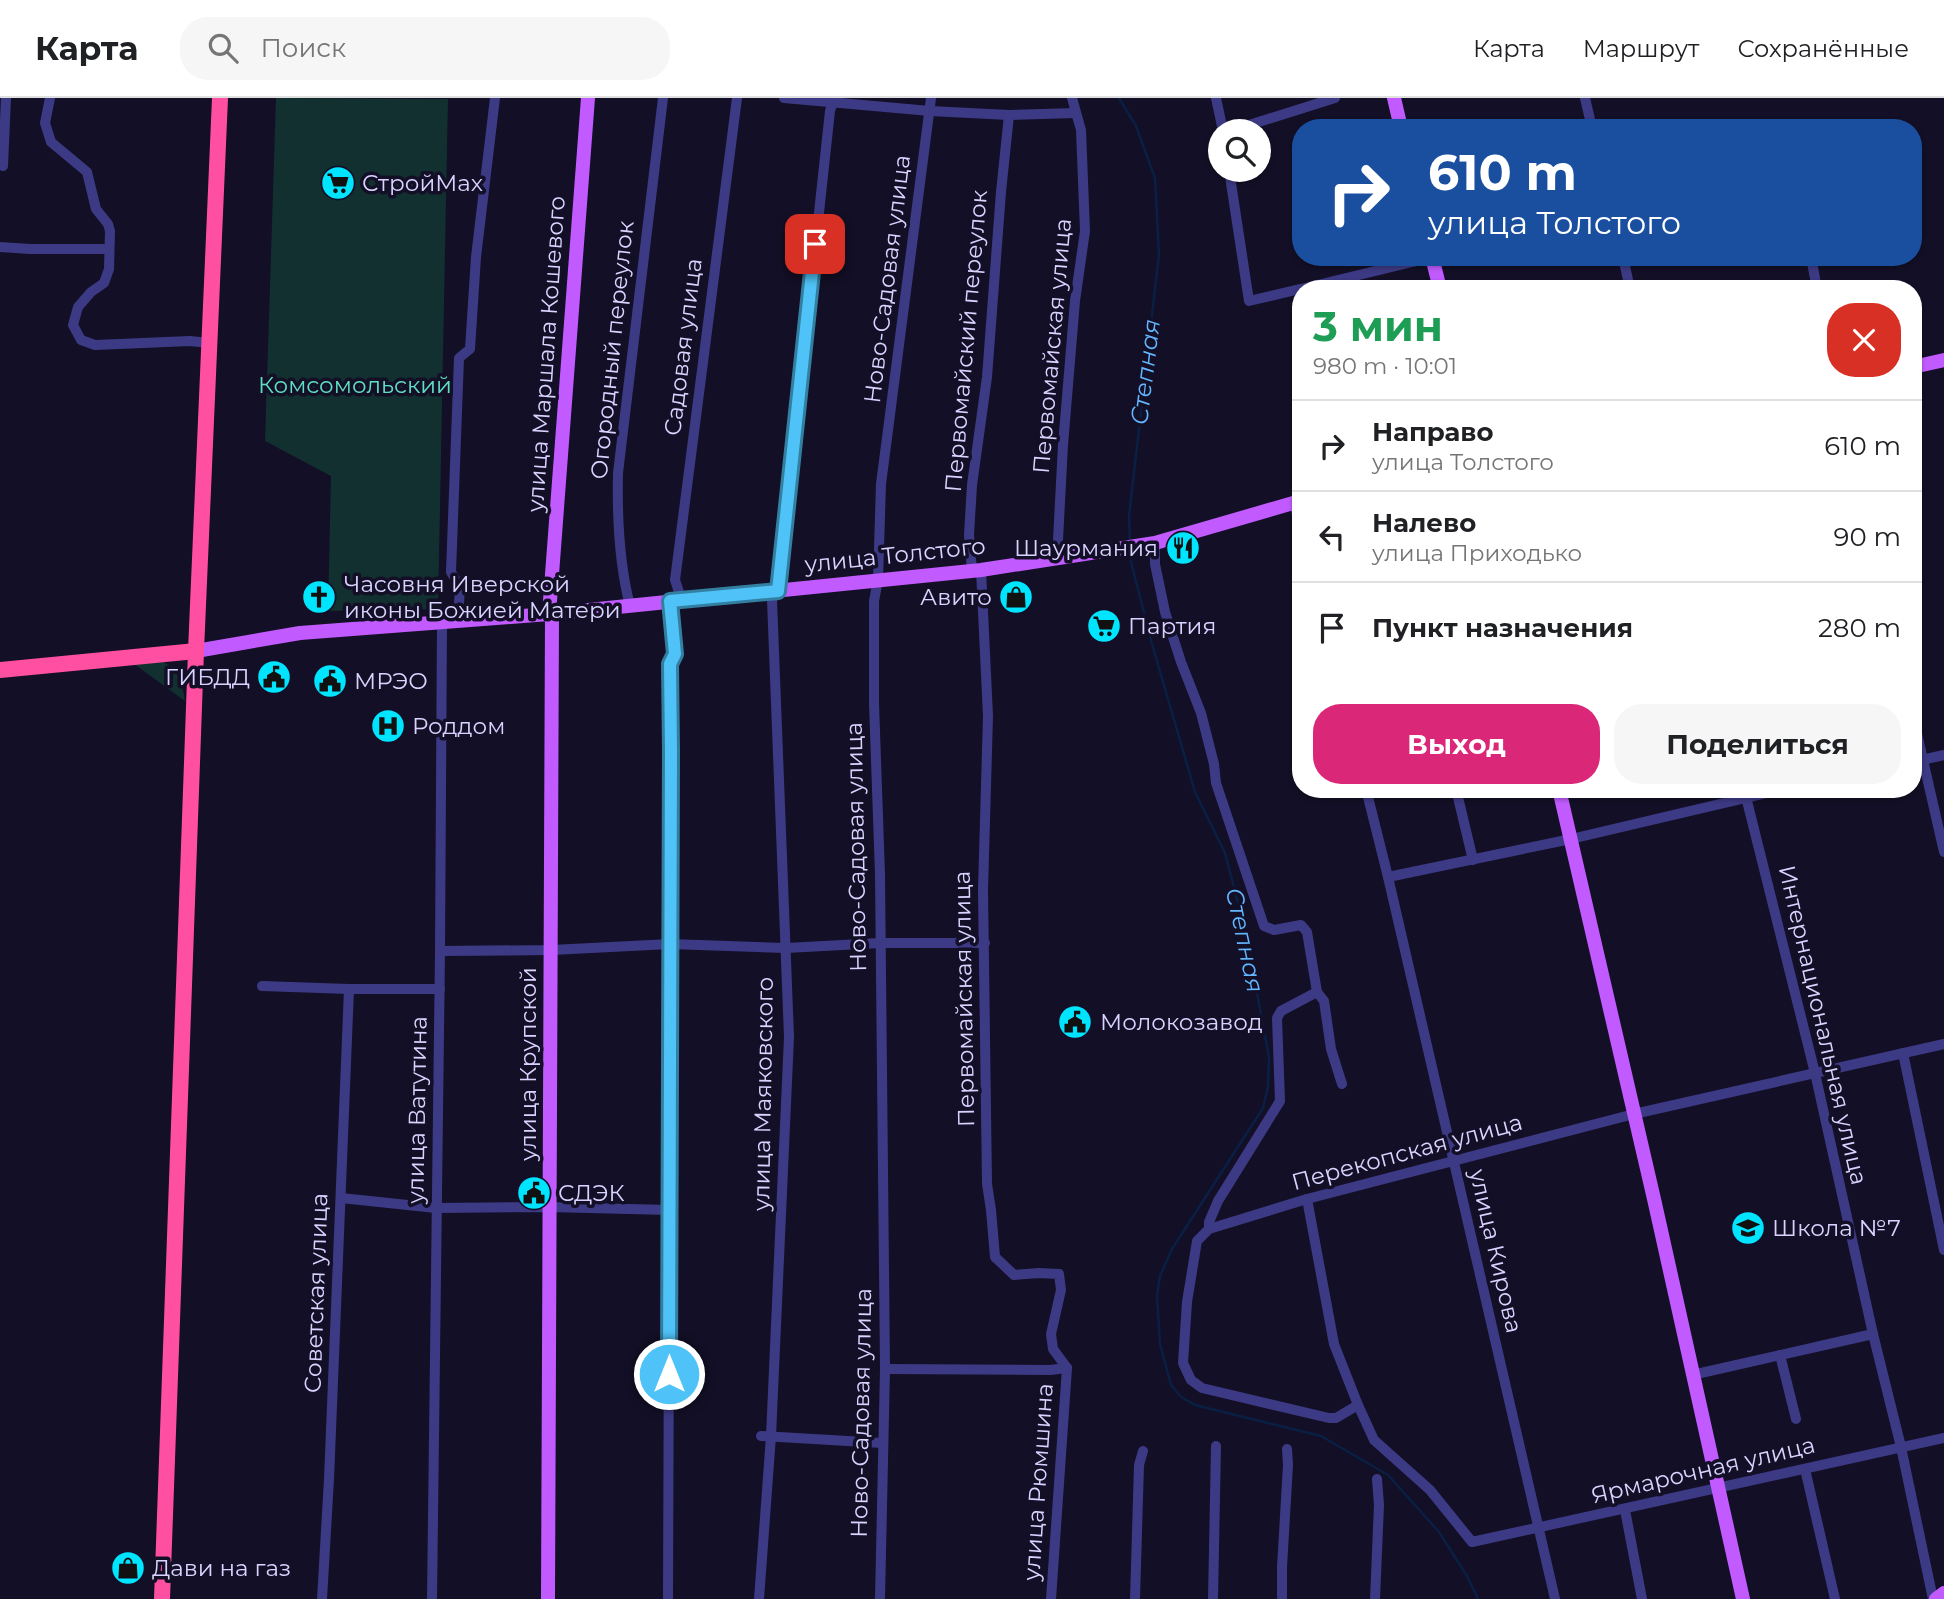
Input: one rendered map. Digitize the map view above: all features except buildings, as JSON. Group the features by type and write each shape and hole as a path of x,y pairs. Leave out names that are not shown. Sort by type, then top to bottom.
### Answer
{"highway":[{"path":"162,1599 196,651 220,98"},
{"path":"0,670 196,651"}],"main road":[{"name":"улица Маршала Кошевого","path":"550,614 588,98"},
{"path":"1394,98 1399,119"},
{"path":"1922,365 1944,360"},
{"name":"улица Толстого","path":"196,651 300,632 550,614 977,570 1152,543 1292,503"},
{"name":"улица Крупской","path":"548,1599 552,950 550,614"},
{"path":"1561,798 1743,1599"},
{"path":"1934,1599 1944,1593"}],"street":[{"path":"4,166 6,98"},
{"path":"50,98 46,123 51,142 87,172 96,209 108,224 110,232 109,268 104,283 91,292 78,307 73,325 81,340 95,345 190,341 209,343"},
{"path":"458,620 460,587 451,572 459,358 470,349 476,257 495,98"},
{"name":"Огородный переулок","path":"630,606 623,573 618,520 618,473 663,98"},
{"name":"Садовая улица","path":"668,1599 670,664 675,654 674,580 737,98"},
{"path":"784,98 834,100 930,111 1009,115 1076,113"},
{"name":"Ново-Садовая улица","path":"880,1599 885,1369 874,601 878,580 881,484 931,98"},
{"name":"Первомайская улица","path":"1060,558 1058,540 1063,445 1085,231 1081,130 1072,98"},
{"path":"1216,98 1220,119"},
{"path":"1263,119 1310,102 1335,98"},
{"path":"1585,98 1590,119"},
{"name":"улица Маяковского","path":"758,1599 789,1037 772,600 778,591 830,111 834,100"},
{"name":"Первомайский переулок","path":"977,570 969,535 972,485 987,377 1009,115"},
{"path":"1230,182 1249,301 1292,291"},
{"path":"0,247 109,249"},
{"path":"1337,280 1395,266"},
{"path":"1152,543 1165,612 1201,713 1216,783 1251,892 1264,926 1274,930 1301,925 1307,932 1317,992 1324,1001 1331,1049 1342,1084"},
{"name":"Первомайская улица","path":"977,570 988,716 984,890 987,1184 995,1256 1014,1275 1059,1274 1061,1290 1052,1334 1053,1349 1067,1368"},
{"name":"улица Ватутина","path":"432,1599 442,622"},
{"path":"1922,760 1944,755"},
{"path":"1922,775 1944,852"},
{"name":"улица Кирова","path":"1368,798 1555,1599"},
{"path":"1458,798 1473,860"},
{"path":"1388,877 1571,839 1726,798"},
{"name":"Интернациональная улица","path":"1746,798 1815,1073 1934,1599"},
{"path":"440,951 552,950 670,944 786,948 880,943 985,943"},
{"path":"262,986 440,989"},
{"name":"Советская улица","path":"322,1599 349,989"},
{"path":"1307,1199 1335,1344 1358,1405 1336,1418 1202,1388 1191,1380 1183,1363 1191,1273 1197,1241 1209,1229 1217,1201 1280,1101 1277,1018 1280,1011 1317,992"},
{"name":"Перекопская улица","path":"1209,1229 1307,1199 1634,1114 1944,1044"},
{"path":"1903,1053 1944,1250"},
{"path":"341,1198 436,1208 670,1210"},
{"path":"1692,1376 1873,1334"},
{"path":"1780,1355 1796,1419"},
{"path":"885,1369 1067,1368"},
{"name":"улица Рюмшина","path":"1051,1599 1067,1368"},
{"name":"Ярмарочная улица","path":"1358,1405 1374,1440 1430,1490 1472,1542 1944,1438"},
{"path":"766,1436 883,1443"},
{"path":"1213,1599 1216,1446"},
{"path":"1282,1599 1287,1448"},
{"path":"1135,1599 1139,1465 1143,1451"},
{"path":"1805,1469 1835,1599"},
{"path":"1375,1599 1379,1505 1377,1479"},
{"path":"1625,1510 1642,1599"}],"green space":[{"name":"Комсомольский","path":"276,98 448,99 438,609 328,611 331,476 265,441"},
{"path":"156,660 171,667 181,682 185,701 130,661"}],"waterway":[{"name":"Степная","path":"1119,98 1136,126 1155,178 1159,254 1129,516 1130,543"},
{"name":"Степная","path":"1130,553 1152,644 1195,792 1225,853 1245,929 1269,1057 1268,1087 1263,1108 1172,1249 1160,1276 1157,1296 1160,1344 1171,1385 1181,1397 1195,1405 1321,1436 1388,1475 1439,1532 1478,1599"}],"place":[{"name":"СтройMax","path":"338,183"},
{"name":"Шаурмания","path":"1183,548"},
{"name":"Часовня Иверской иконы Божией Матери","path":"319,597"},
{"name":"Авито","path":"1016,597"},
{"name":"Партия","path":"1104,626"},
{"name":"ГИБДД","path":"274,677"},
{"name":"МРЭО","path":"330,681"},
{"name":"Роддом","path":"388,726"},
{"name":"Молокозавод","path":"1075,1022"},
{"name":"СДЭК","path":"534,1193"},
{"name":"Школа №7","path":"1748,1228"},
{"name":"Дави на газ","path":"128,1568"}],"route":[{"path":"669,1374 670,664 675,654 670,601 778,591 815,244"}]}
